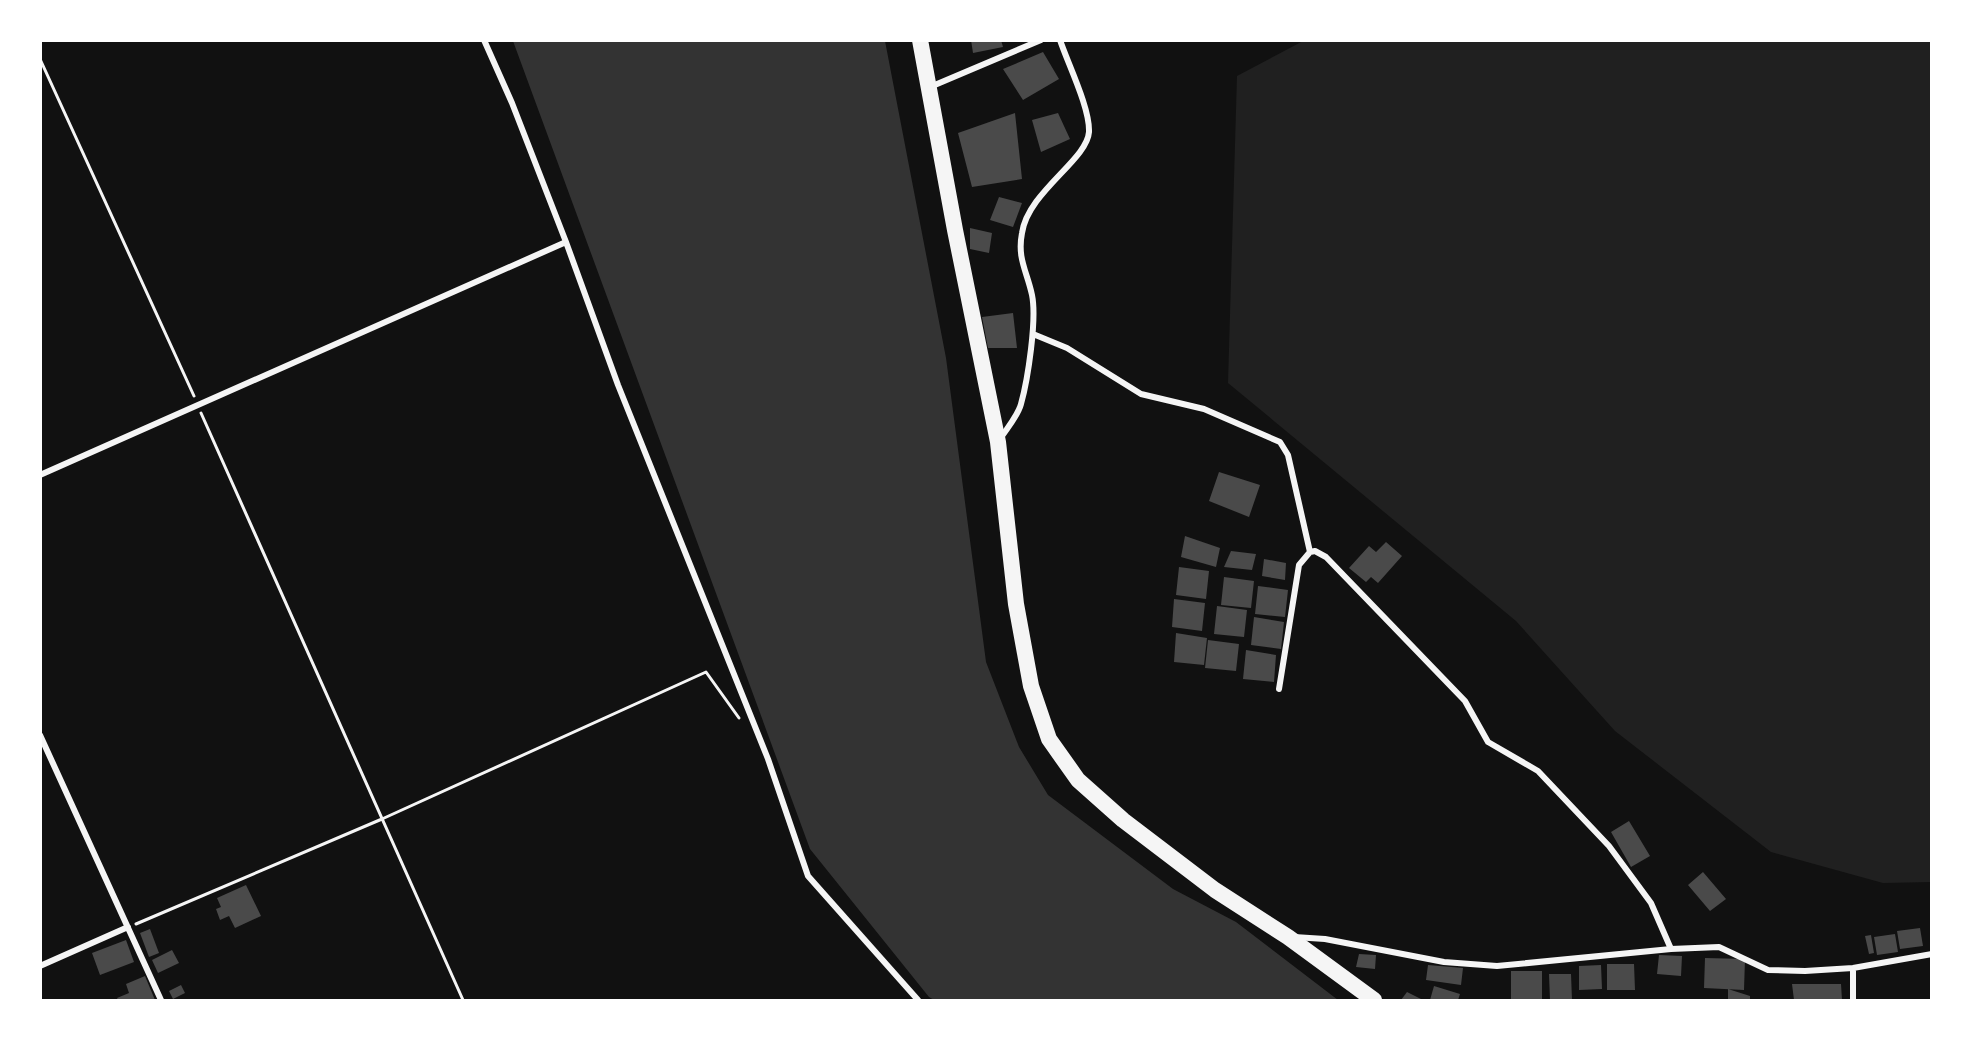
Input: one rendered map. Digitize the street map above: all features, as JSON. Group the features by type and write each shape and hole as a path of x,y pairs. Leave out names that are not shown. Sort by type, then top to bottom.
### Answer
{"highway":[{"path":"920,40 955,230 998,442 1016,604 1031,686 1049,739 1077,780 1123,820 1215,890 1288,937 1374,1000"}],"street":[{"path":"484,40 512,103 618,385 768,759 808,876 918,1000"},
{"path":"929,87 1041,40"},
{"path":"998,442 1021,405 1033,334 1033,296 1020,256 1026,217 1040,195 1081,150 1089,133 1086,112 1060,40"},
{"path":"40,475 566,242"},
{"path":"1033,334 1067,348 1141,394 1203,409 1280,442 1288,455 1310,552"},
{"path":"1279,689 1299,565 1310,552 1315,551 1326,557 1465,700 1488,742 1538,771 1610,846 1651,903 1671,949"},
{"path":"40,735 161,1000"},
{"path":"40,966 128,927"},
{"path":"1288,937 1325,939 1444,962 1497,966 1671,949 1719,947 1768,970 1853,968 1932,954"},
{"path":"1853,968 1853,1000"}],"path":[{"path":"40,59 198,405 463,1000"},
{"path":"128,927 382,819 706,672 741,720"}],"shaded area":[{"path":"1305,40 1931,41 1931,882 1883,883 1771,852 1615,731 1516,621 1228,383 1237,76"},
{"path":"513,41 885,41 946,358 986,662 1019,747 1048,795 1173,889 1236,922 1338,1000 934,1000 929,997 810,849"}],"building":[{"path":"971,40 1001,40 1003,47 973,53"},
{"path":"1043,52 1059,79 1023,100 1003,69"},
{"path":"1015,113 1022,179 972,187 958,133"},
{"path":"1058,113 1070,139 1041,152 1032,120"},
{"path":"999,197 1022,203 1013,227 990,220"},
{"path":"970,228 992,233 989,253 970,249"},
{"path":"1013,313 1017,348 988,348 982,317"},
{"path":"1219,472 1260,485 1249,517 1209,501"},
{"path":"1185,536 1220,548 1216,567 1181,557"},
{"path":"1386,542 1402,556 1378,583 1371,577 1366,582 1349,568 1369,546 1376,552"},
{"path":"1231,551 1256,554 1252,570 1224,567"},
{"path":"1264,559 1286,563 1285,580 1262,576"},
{"path":"1179,567 1209,571 1206,599 1176,595"},
{"path":"1224,577 1254,581 1251,608 1221,605"},
{"path":"1258,586 1288,590 1285,617 1255,614"},
{"path":"1174,599 1205,603 1202,631 1172,627"},
{"path":"1217,606 1247,610 1244,637 1214,634"},
{"path":"1254,617 1284,622 1281,649 1251,645"},
{"path":"1176,633 1207,638 1204,665 1174,662"},
{"path":"1208,640 1239,644 1236,671 1205,668"},
{"path":"1246,650 1276,655 1274,682 1243,679"},
{"path":"1629,821 1650,856 1631,867 1611,832"},
{"path":"1703,872 1726,899 1710,911 1688,885"},
{"path":"246,885 261,916 235,928 229,916 220,920 216,909 221,907 217,898"},
{"path":"1920,928 1923,946 1900,949 1897,931"},
{"path":"150,929 159,953 149,957 140,933"},
{"path":"1895,934 1898,952 1877,955 1874,937"},
{"path":"1871,935 1874,953 1869,954 1865,936"},
{"path":"126,940 134,962 100,975 92,953"},
{"path":"172,950 179,963 158,973 152,960"},
{"path":"1359,954 1376,955 1375,969 1356,967"},
{"path":"1659,955 1682,956 1681,976 1657,974"},
{"path":"1705,958 1745,959 1744,990 1704,988"},
{"path":"1607,964 1634,964 1635,990 1607,990"},
{"path":"1428,965 1463,968 1461,985 1426,980"},
{"path":"1601,965 1602,989 1579,990 1579,966"},
{"path":"1511,971 1542,971 1542,1000 1511,1000"},
{"path":"1549,974 1571,974 1572,1000 1550,1000"},
{"path":"145,976 155,1000 118,1000 117,998 129,993 126,984"},
{"path":"1792,984 1841,984 1842,1000 1794,1000"},
{"path":"181,985 185,993 173,999 169,991"},
{"path":"1434,986 1460,994 1458,1000 1430,1000"},
{"path":"1728,989 1750,996 1750,1000 1728,1000"},
{"path":"1407,992 1423,1000 1401,1000"}]}
